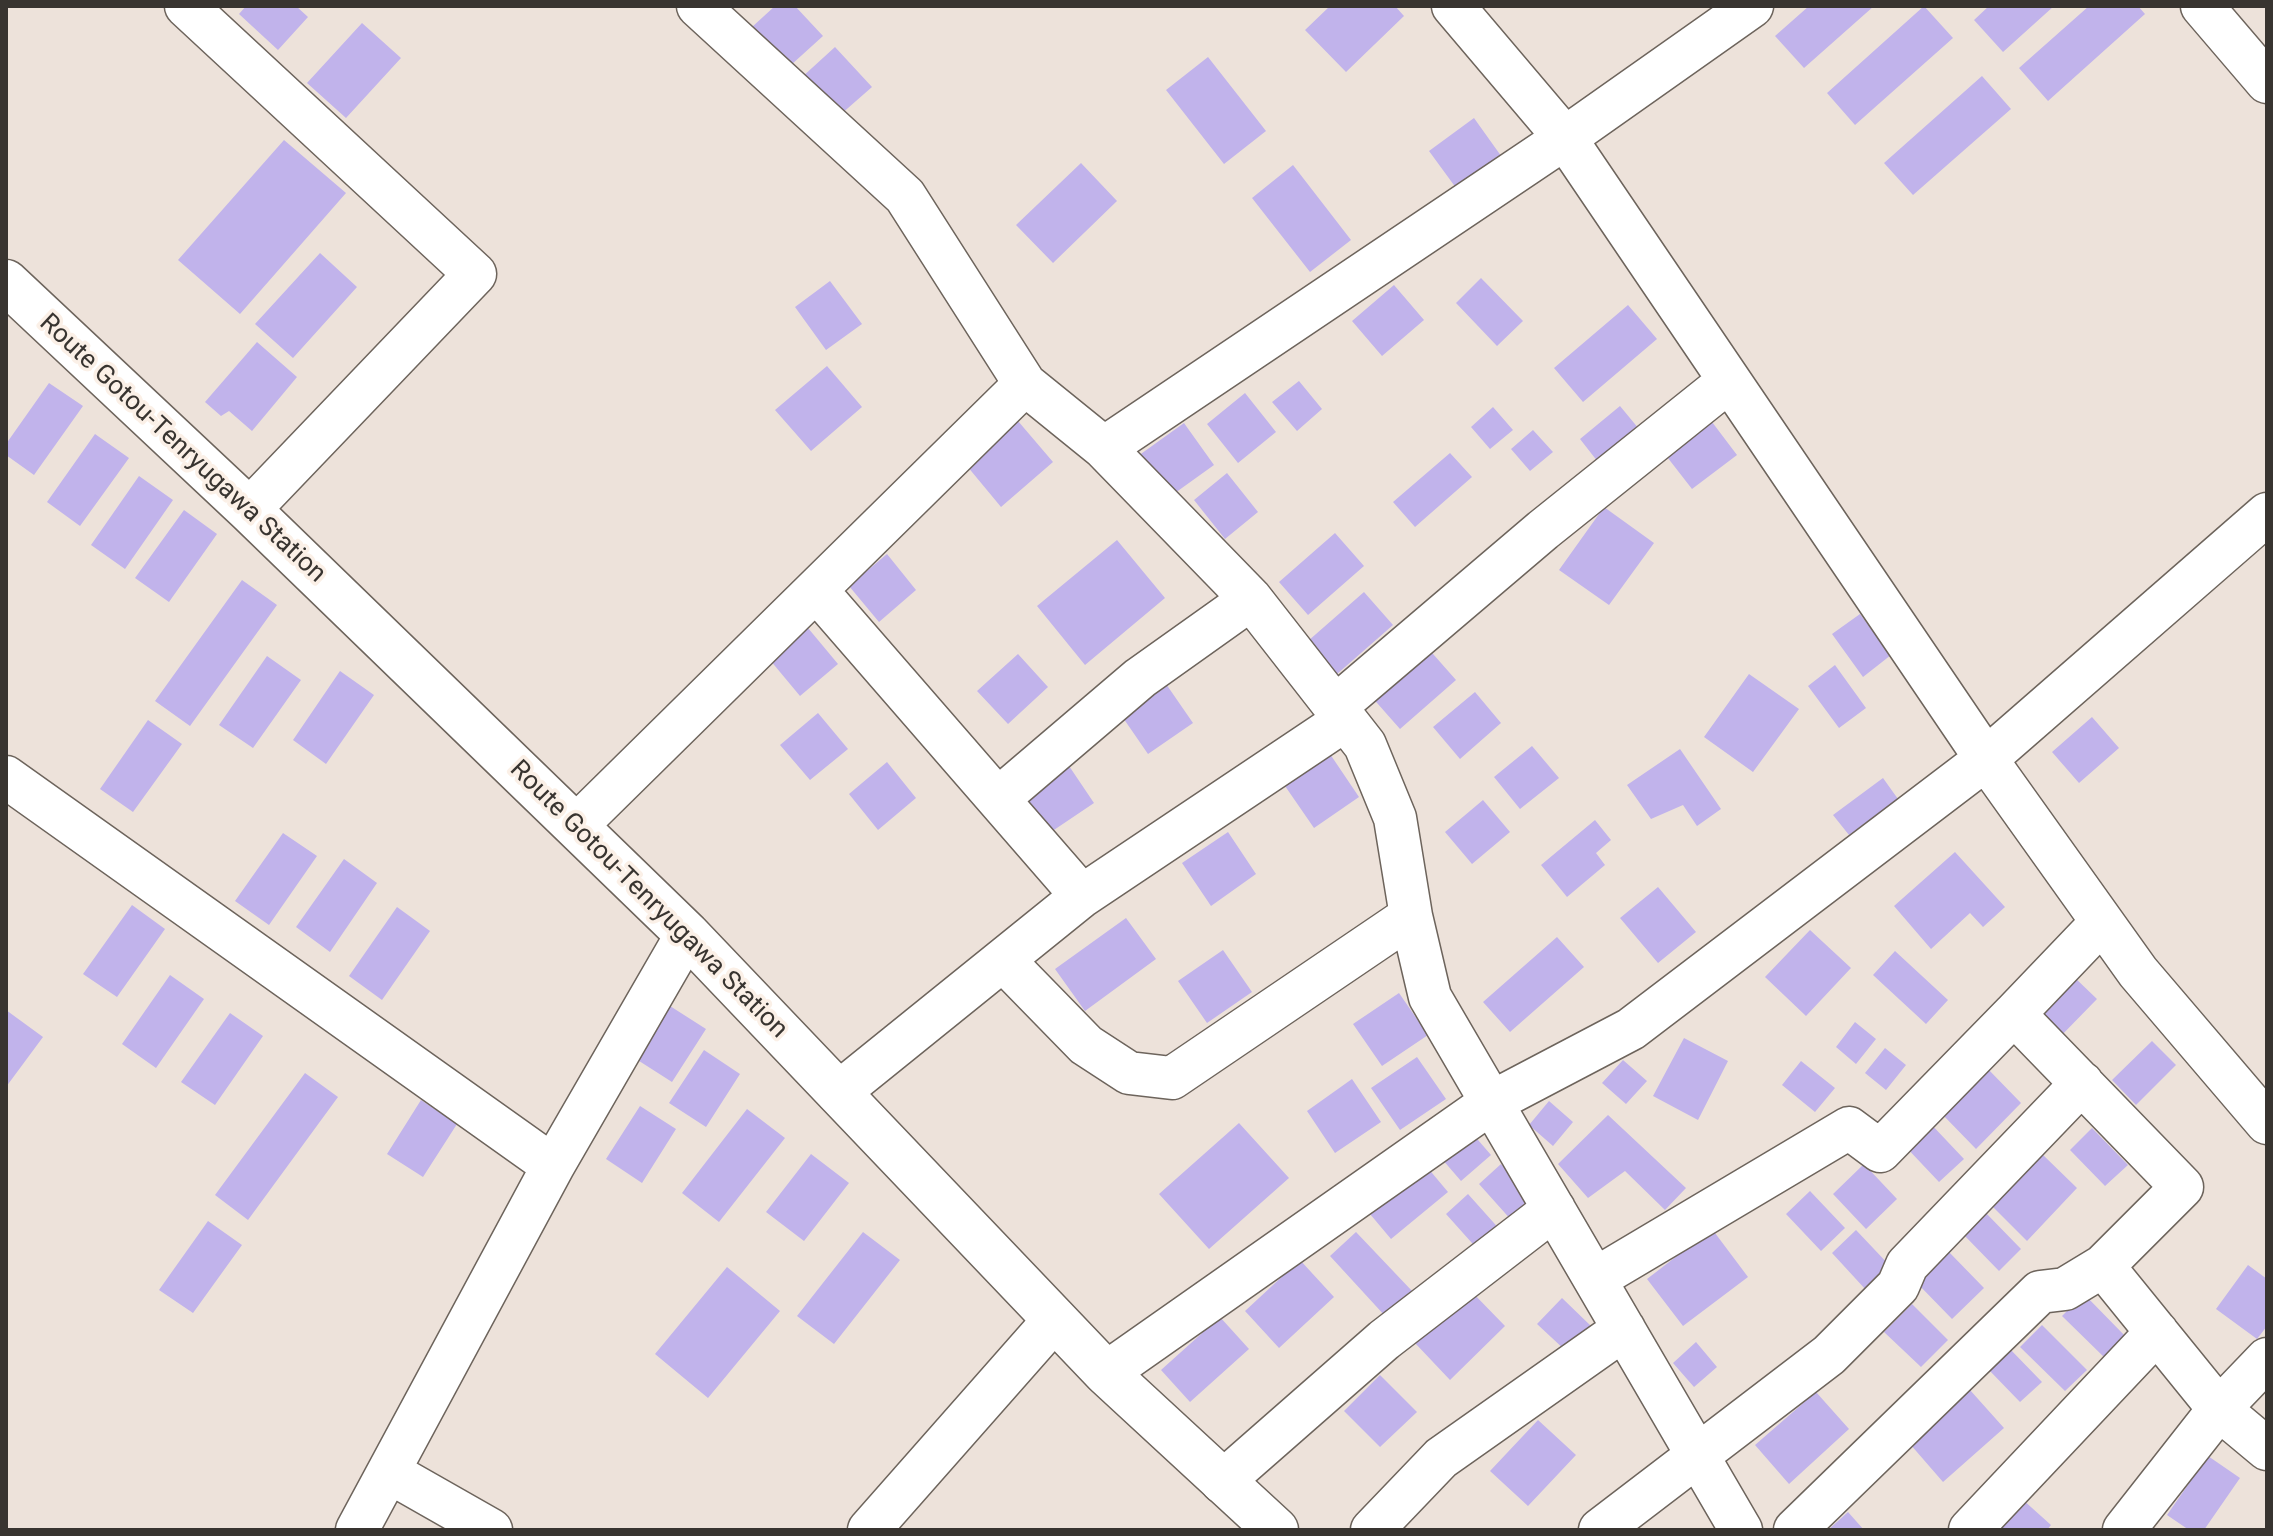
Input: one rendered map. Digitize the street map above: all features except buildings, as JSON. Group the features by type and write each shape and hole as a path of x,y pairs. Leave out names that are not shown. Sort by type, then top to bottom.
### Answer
{"main road":[{"name":"Route Gotou-Tenryugawa Station","path":"6,282 249,510 687,934 1106,1373 1276,1530"}],"street":[{"path":"186,6 475,274 249,510"},
{"path":"698,6 905,196 1025,384 1104,448 1251,599 1365,745 1395,818 1411,916 1430,997 1741,1530"},
{"path":"1453,6 1565,138 1986,759 2138,972 2267,1123"},
{"path":"1104,448 1565,138 1752,6"},
{"path":"2202,6 2267,82"},
{"path":"838,1093 1082,896 1340,713 1543,530 1729,381"},
{"path":"576,826 1025,384"},
{"path":"1106,1373 1492,1102 1631,1029 1986,759 2267,514"},
{"path":"816,590 1082,896"},
{"path":"998,799 1140,678 1251,599"},
{"path":"6,777 553,1166"},
{"path":"1003,960 1086,1045 1129,1073 1172,1078 1411,916"},
{"path":"1595,1279 1849,1128 1880,1151 2102,922"},
{"path":"357,1530 553,1166 687,934"},
{"path":"1795,1530 2040,1292 2065,1289 2103,1266 2182,1187 2014,1014"},
{"path":"1600,1530 1829,1355 1898,1286 1907,1265 2082,1083"},
{"path":"1222,1482 1384,1340 1554,1209"},
{"path":"2103,1266 2219,1409 2267,1449"},
{"path":"869,1530 1055,1319"},
{"path":"1372,1530 1441,1458 1624,1329"},
{"path":"1970,1530 2157,1332"},
{"path":"2124,1530 2219,1409 2267,1359"},
{"path":"389,1472 491,1530"}]}
